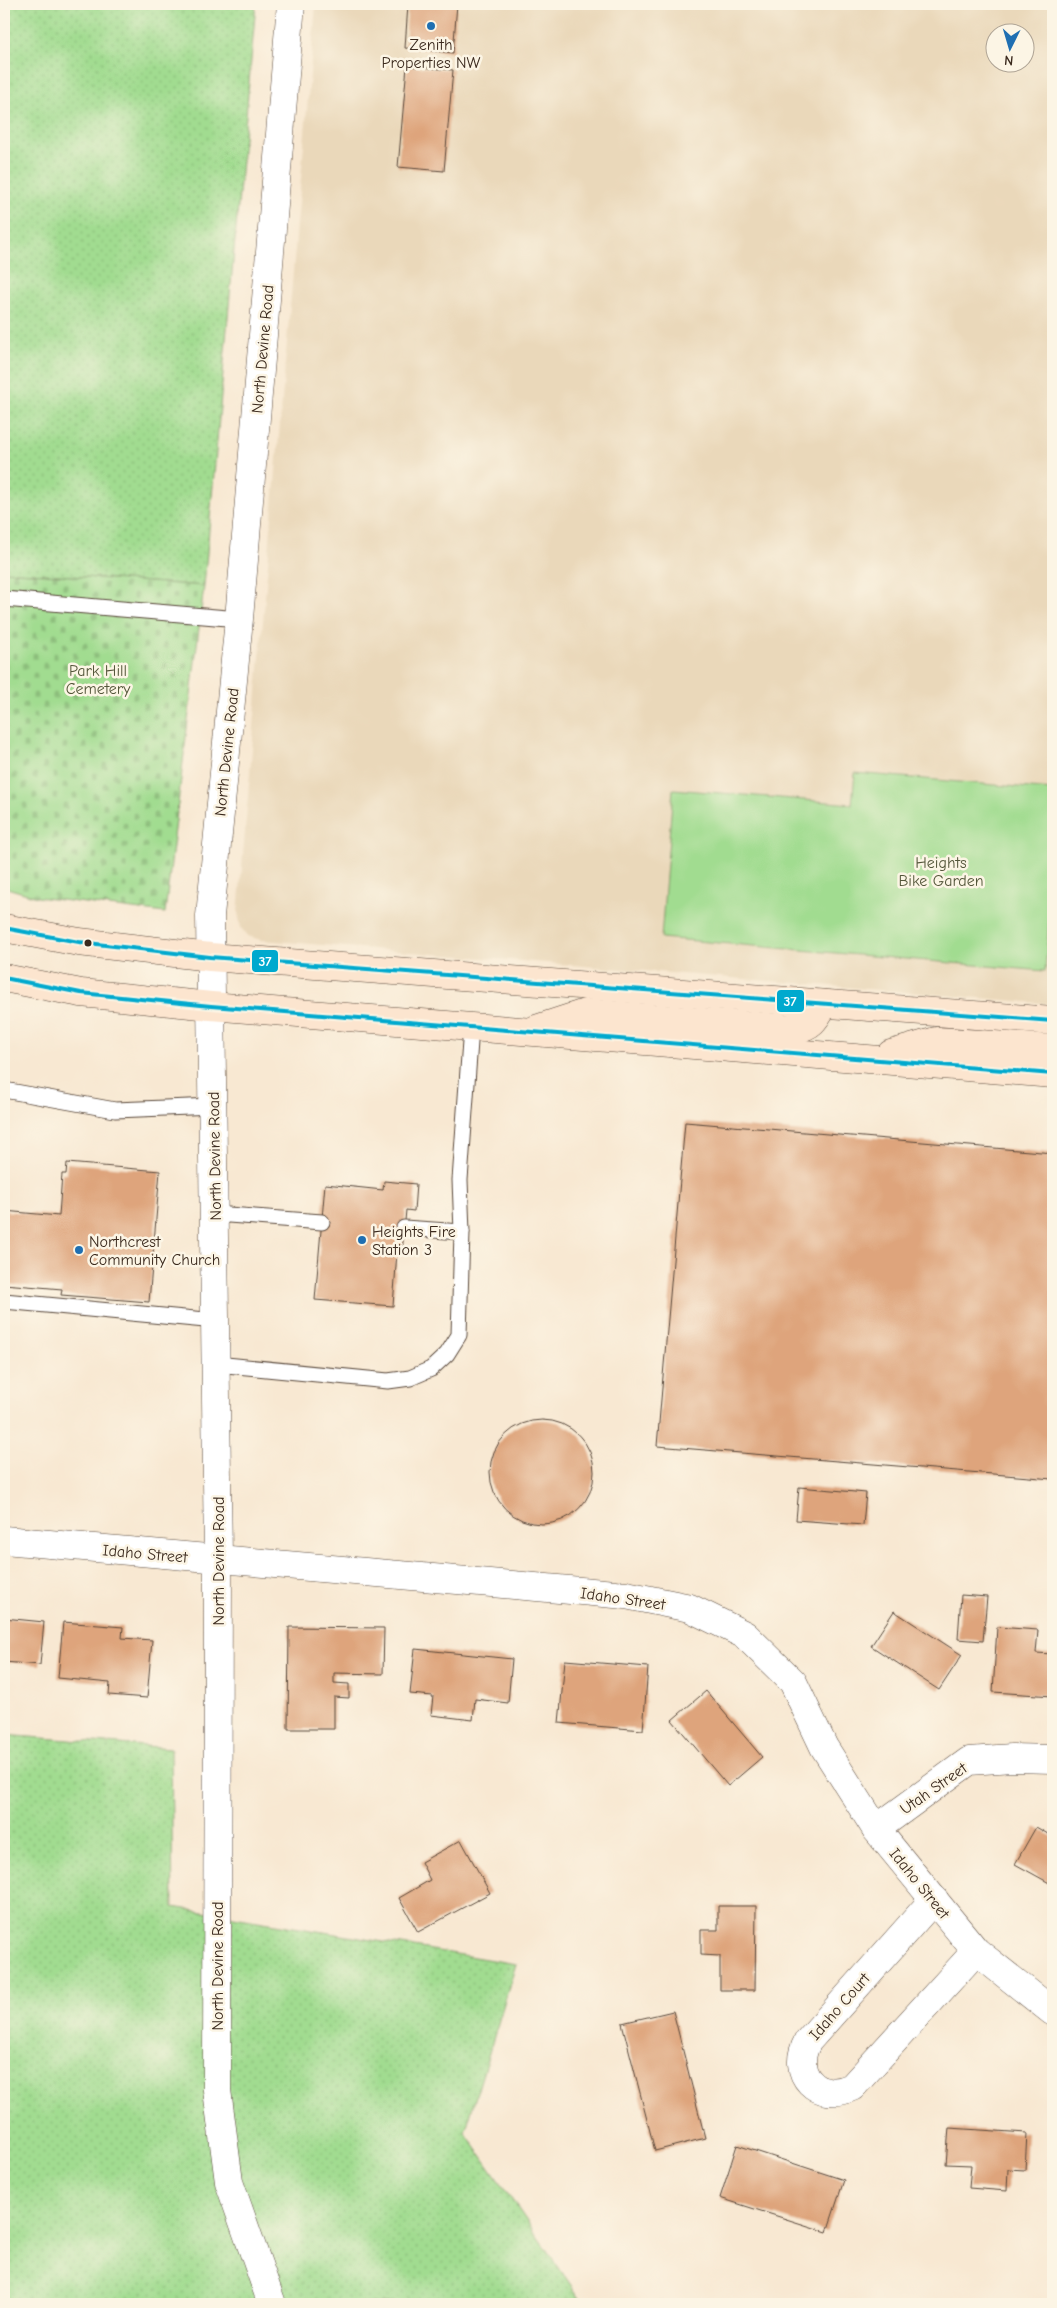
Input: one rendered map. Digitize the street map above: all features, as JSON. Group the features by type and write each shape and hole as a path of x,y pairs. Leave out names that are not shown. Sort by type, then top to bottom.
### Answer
{"main road":[{"path":"4,928 79,942 210,957 1053,1021"},
{"path":"4,978 81,993 211,1006 1053,1074"},
{"path":"528,1032 585,1013 795,1029 806,1028 813,1023 824,1004"},
{"path":"875,1059 936,1041 1053,1049"}],"street":[{"name":"North Devine Road","path":"272,2304 229,2182 217,2090 218,1560 214,1106 210,957 211,904 239,619 290,4"},
{"name":"Idaho Street","path":"4,1540 626,1595 690,1608 745,1635 792,1682 824,1747 876,1828 976,1952 1053,2012"},
{"name":"Utah Street","path":"876,1828 969,1762 1012,1758 1053,1759"},
{"name":"Idaho Court","path":"934,1899 808,2041 801,2059 802,2070 807,2079 814,2086 833,2093 852,2086 976,1952"}],"lane":[{"path":"4,600 239,619"},
{"path":"216,1364 388,1381 410,1378 431,1368 447,1354 459,1335 462,1232 460,1180 471,1028"},
{"path":"4,1090 115,1110 214,1106"},
{"path":"215,1214 322,1222"},
{"path":"404,1228 462,1232"},
{"path":"4,1301 216,1321"}],"shaded area":[{"path":"316,4 1053,4 1053,1004 261,940 248,936 241,928 238,913"}],"green space":[{"path":"4,4 256,4 204,586 4,571"},
{"name":"Park Hill Cemetery","path":"4,571 204,586 165,913 37,897 4,887"},
{"name":"Heights Bike Garden","path":"855,773 1053,790 1053,868 1045,971 661,938 673,789 852,804"},
{"path":"4,1735 171,1748 173,1907 516,1964 465,2132 584,2304 4,2304"}],"building":[{"name":"Zenith Properties NW","path":"408,4 457,4 453,53 405,48"},
{"path":"407,66 453,70 444,171 398,167"},
{"path":"685,1122 1053,1153 1053,1479 657,1446"},
{"name":"Northcrest Community Church","path":"67,1163 160,1171 149,1302 61,1295 62,1289 4,1284 4,1211 59,1216 62,1174 66,1174"},
{"name":"Heights Fire Station 3","path":"384,1181 416,1184 414,1211 406,1210 402,1253 397,1252 393,1306 315,1300 325,1184 383,1190"},
{"path":"542,1420 562,1424 571,1428 579,1435 586,1443 590,1452 594,1472 590,1492 586,1501 579,1509 571,1516 562,1520 542,1524 522,1520 513,1516 505,1509 498,1501 494,1492 490,1472 494,1452 498,1443 505,1435 513,1428 522,1424"},
{"path":"799,1487 866,1493 863,1525 796,1520"},
{"path":"961,1595 987,1597 983,1641 958,1639"},
{"path":"894,1611 962,1655 939,1690 871,1646"},
{"path":"4,1618 44,1622 40,1665 4,1662"},
{"path":"63,1622 123,1627 122,1638 152,1640 147,1698 109,1695 110,1683 58,1678"},
{"path":"289,1627 384,1628 383,1674 334,1673 334,1683 349,1684 349,1698 334,1697 334,1729 288,1729"},
{"path":"997,1627 1038,1630 1036,1653 1053,1654 1053,1696 993,1692"},
{"path":"415,1649 512,1659 508,1703 475,1699 473,1720 431,1715 433,1696 410,1694"},
{"path":"565,1660 648,1667 643,1730 559,1723"},
{"path":"706,1691 762,1757 728,1786 672,1720"},
{"path":"1036,1827 1053,1837 1053,1885 1015,1864"},
{"path":"461,1840 490,1893 418,1932 399,1898 430,1880 421,1862"},
{"path":"718,1906 756,1906 755,1990 720,1990 720,1956 701,1955 701,1930 718,1930"},
{"path":"673,2011 705,2138 655,2151 622,2023"},
{"path":"949,2128 1027,2133 1025,2170 1008,2169 1007,2191 969,2188 971,2165 946,2164"},
{"path":"737,2145 844,2180 827,2232 720,2198"}],"transit line":[{"name":"37","path":"4,928 79,942 210,957 1053,1021"},
{"name":"37","path":"4,978 81,993 211,1006 1053,1074"}],"place":[{"name":"Zenith Properties NW","path":"431,26"},
{"name":"Heights Fire Station 3","path":"362,1240"},
{"name":"Northcrest Community Church","path":"79,1250"}]}
